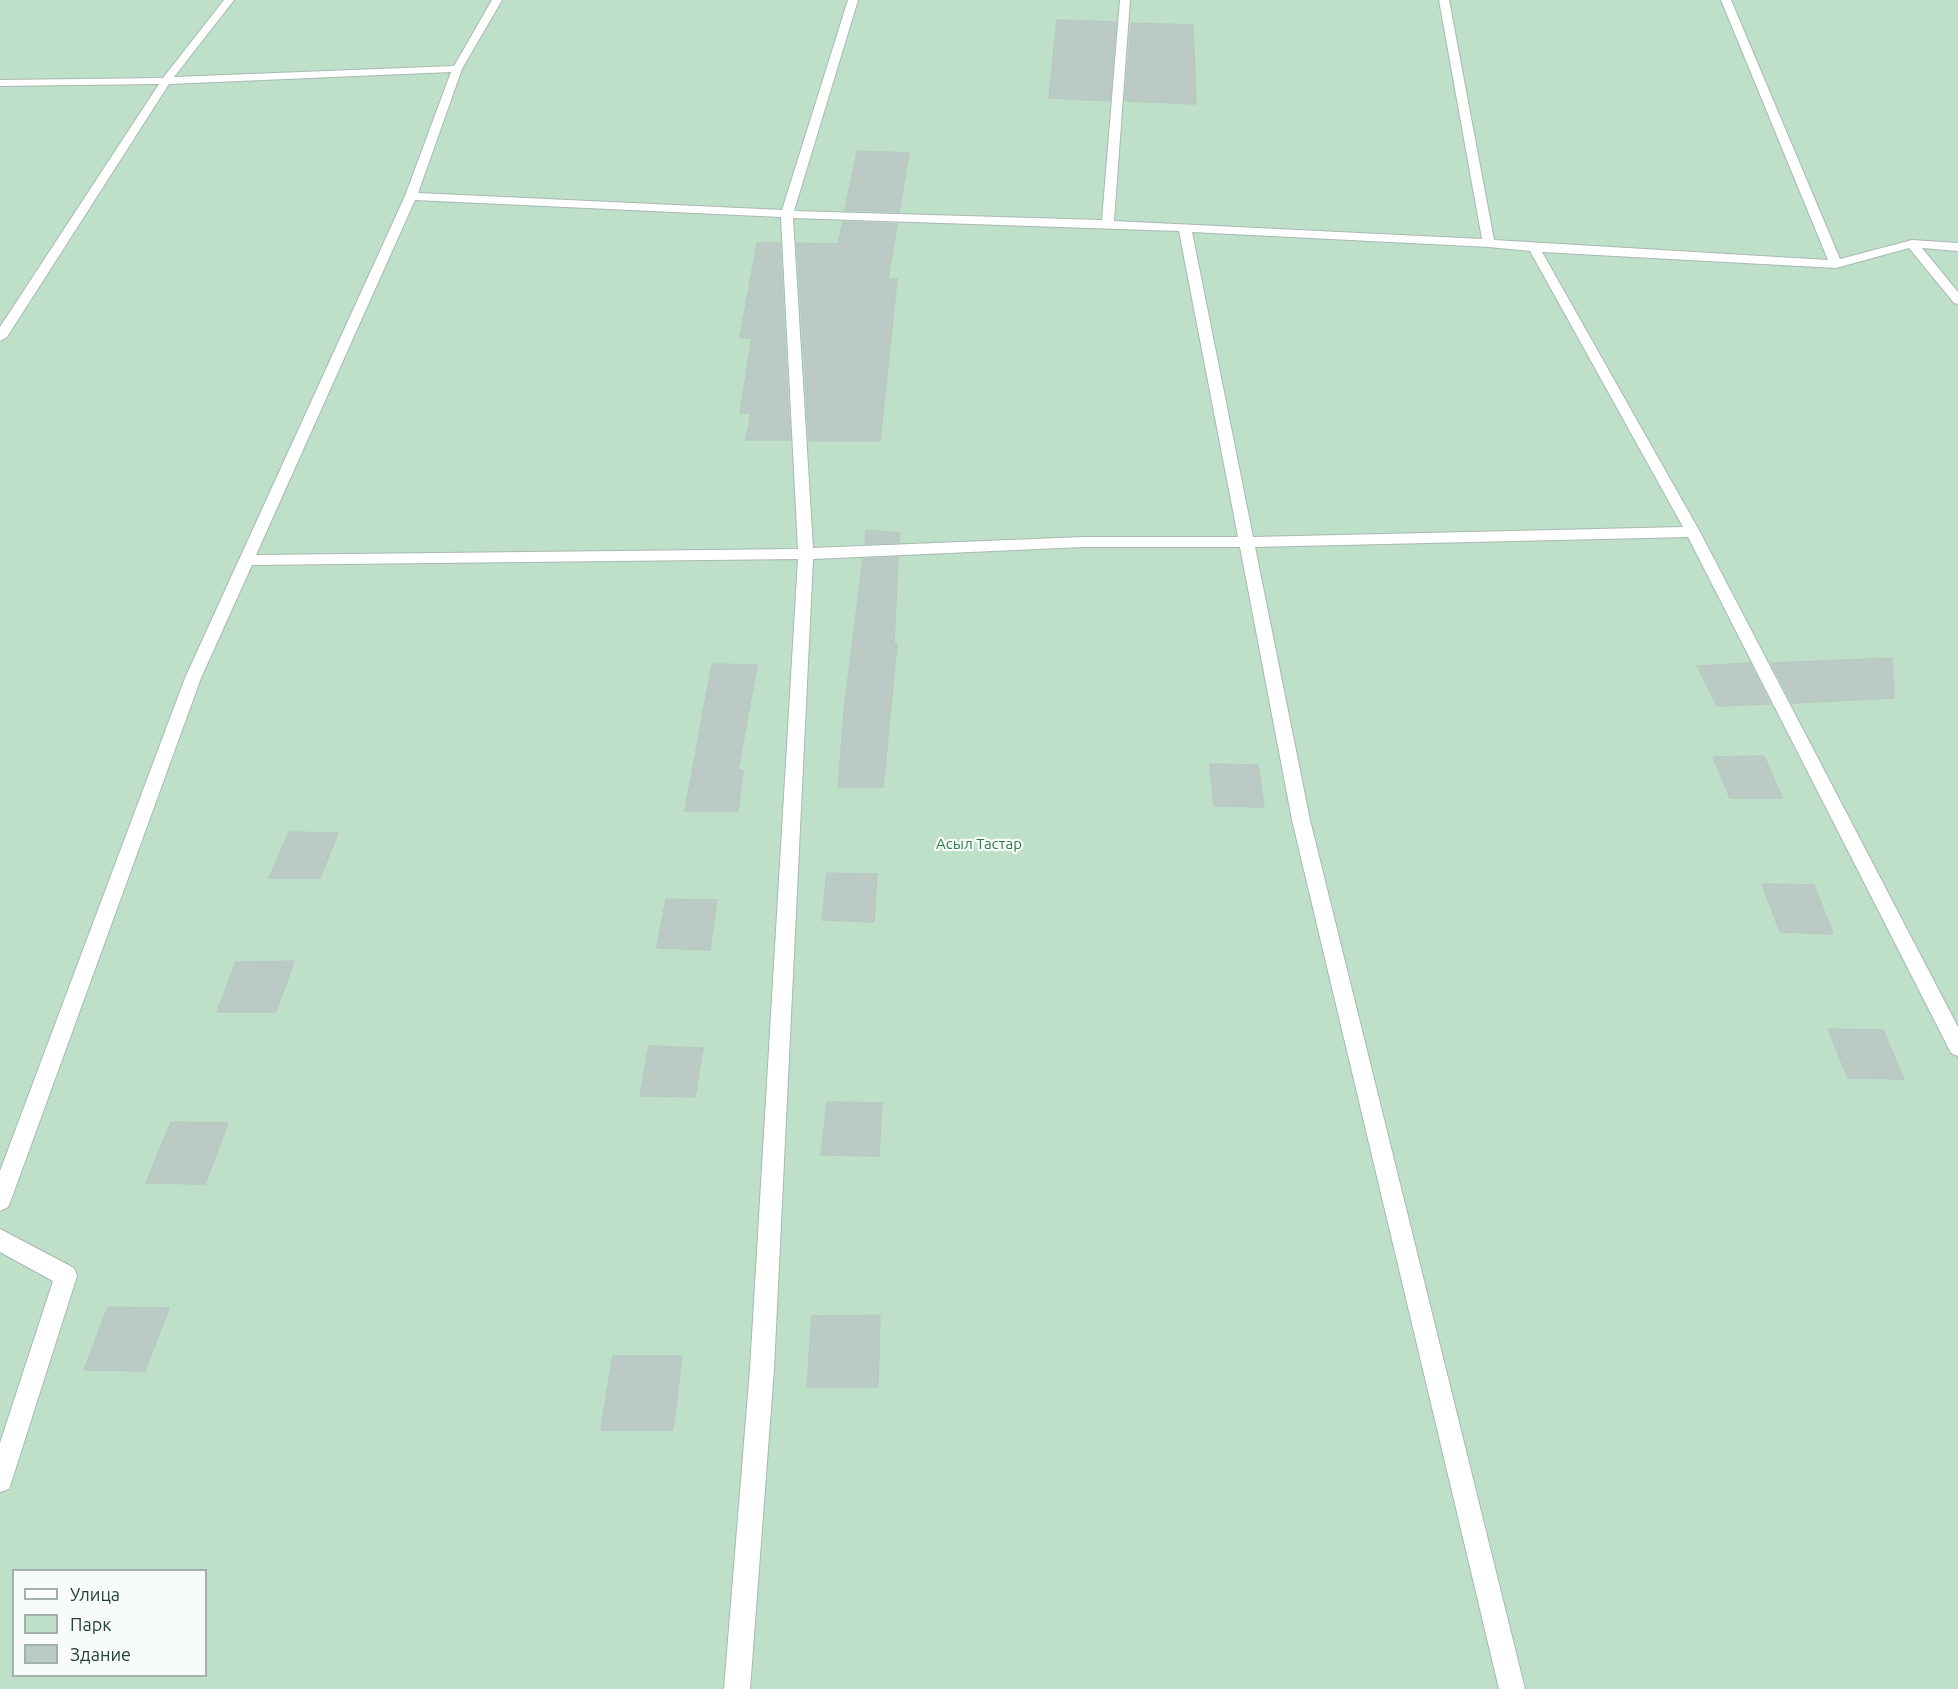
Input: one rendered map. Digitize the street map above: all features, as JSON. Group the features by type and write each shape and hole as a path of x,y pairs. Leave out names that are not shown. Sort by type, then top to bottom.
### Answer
{"street":[{"path":"0,337 166,81 229,0"},
{"path":"0,1200 193,678 411,196 457,69 497,0"},
{"path":"737,1689 762,1369 806,554 787,214 853,0"},
{"path":"1108,224 1125,0"},
{"path":"1444,0 1489,243"},
{"path":"1726,0 1836,264"},
{"path":"0,83 166,81 457,69"},
{"path":"411,196 787,214 1108,224 1489,243 1534,248 1836,264 1912,244 1958,248"},
{"path":"1185,229 1301,820 1512,1689"},
{"path":"1912,244 1958,300"},
{"path":"1534,248 1693,532 1958,1047"},
{"path":"248,560 806,554 1083,542 1248,542 1693,532"},
{"path":"0,1240 66,1275 0,1480"}],"green space":[{"name":"Асыл Тастар","path":"0,0 1958,0 1958,1689 0,1689"}],"building":[{"path":"1057,20 1116,22 1110,101 1049,98"},
{"path":"1131,23 1193,25 1196,104 1125,101"},
{"path":"857,151 909,153 899,212 845,210"},
{"path":"843,222 897,224 888,279 897,279 880,441 809,441 797,243 838,244"},
{"path":"757,243 780,243 790,440 746,440 751,413 740,413 752,338 740,338"},
{"path":"866,530 900,533 899,542 865,544"},
{"path":"898,557 894,644 897,644 883,787 838,787 845,703 863,559"},
{"path":"1892,658 1894,698 1792,703 1771,663"},
{"path":"1750,663 1770,704 1717,706 1697,666"},
{"path":"712,664 757,665 738,770 743,770 738,811 685,811"},
{"path":"1764,756 1782,798 1730,798 1713,757"},
{"path":"1210,764 1258,765 1264,807 1214,806"},
{"path":"289,832 338,833 320,878 269,878"},
{"path":"827,873 877,874 874,922 822,920"},
{"path":"1762,884 1814,885 1833,934 1780,932"},
{"path":"666,899 717,900 710,950 657,948"},
{"path":"294,961 276,1012 217,1012 236,962"},
{"path":"1828,1029 1883,1030 1904,1079 1848,1078"},
{"path":"649,1046 703,1048 695,1097 640,1096"},
{"path":"827,1102 882,1103 879,1156 821,1155"},
{"path":"171,1122 228,1123 205,1184 146,1183"},
{"path":"108,1307 169,1308 145,1371 84,1370"},
{"path":"880,1315 878,1387 807,1387 812,1316"},
{"path":"613,1356 682,1356 673,1430 601,1430"}]}
